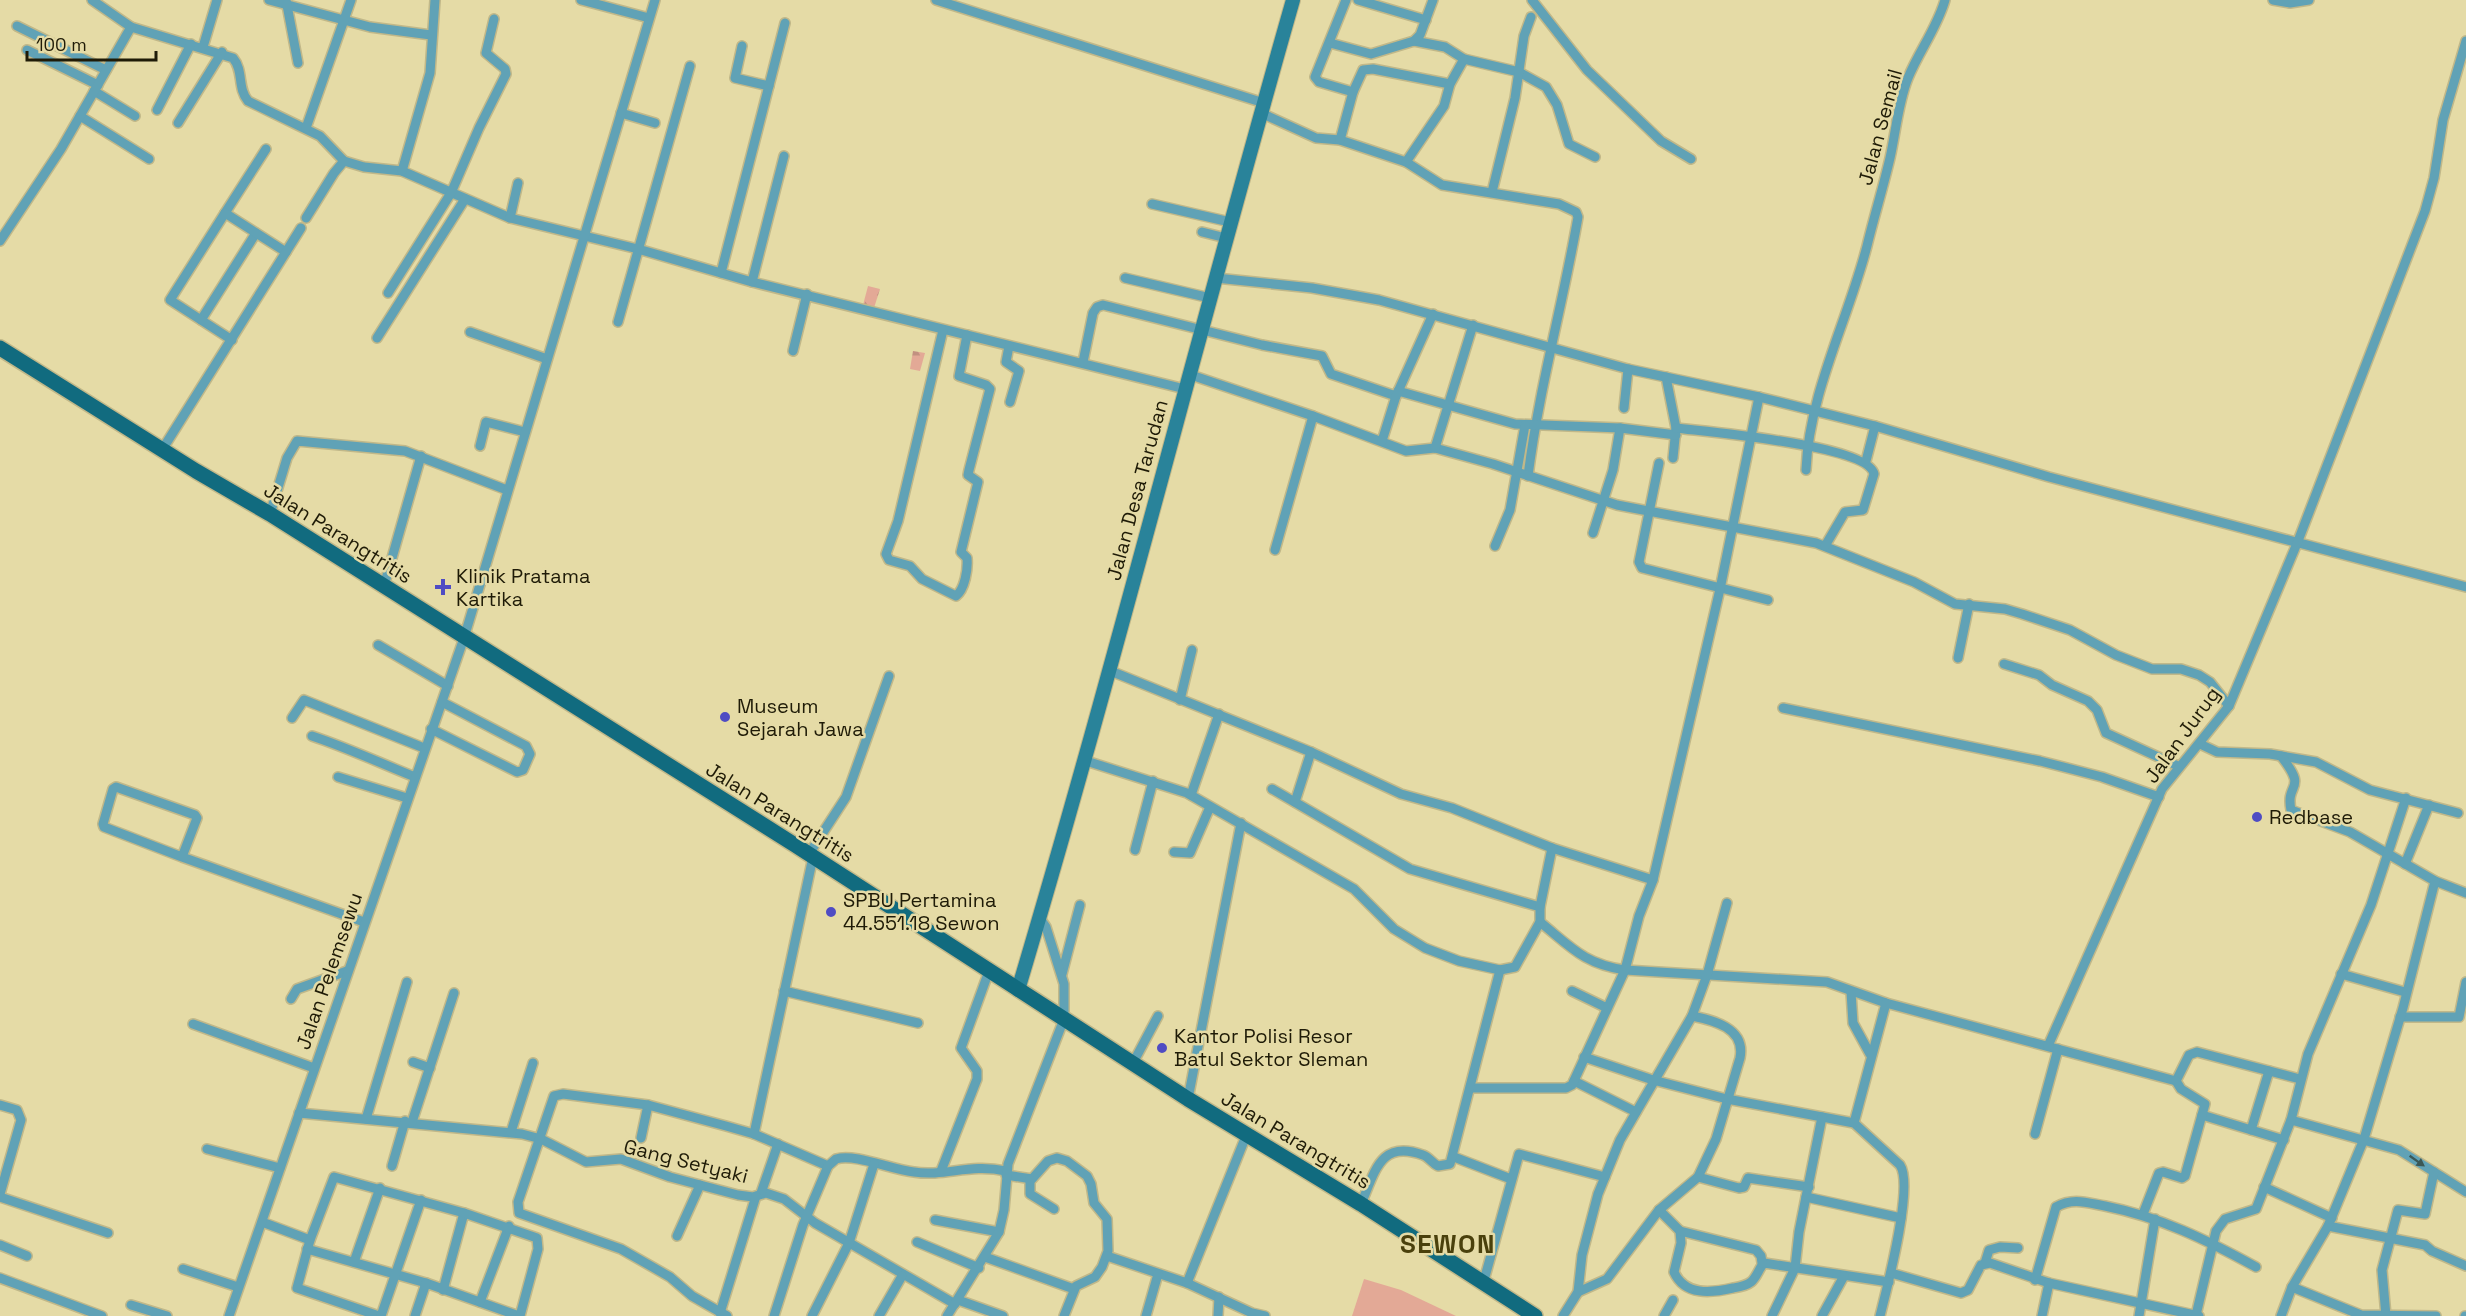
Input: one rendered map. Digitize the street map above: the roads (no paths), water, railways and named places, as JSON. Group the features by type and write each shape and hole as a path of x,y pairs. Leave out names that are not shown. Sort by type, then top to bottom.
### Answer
{"main road":[{"name":"Jalan Parangtritis","path":"0,348 162,450 270,514 811,855 1246,1136 1361,1204 1526,1314"}],"street":[{"path":"92,0 131,27 222,52 236,61 242,93 248,101 306,128 326,141 340,166"},
{"path":"203,46 217,0"},
{"path":"269,0 286,2 370,27 431,35"},
{"path":"306,128 351,0"},
{"path":"402,171 430,73 435,0"},
{"path":"581,0 649,18"},
{"name":"Jalan Pelemsewu","path":"229,1316 464,638 655,0"},
{"path":"936,0 1262,108 1311,136 1340,140 1406,162 1442,186 1559,204 1577,214 1569,272 1551,349 1516,472 1510,510 1495,546"},
{"path":"968,11 972,0"},
{"name":"Jalan Desa Tarudan","path":"1018,990 1293,0"},
{"path":"1346,0 1315,77 1319,82 1353,92"},
{"path":"1358,0 1426,20"},
{"path":"1330,43 1371,54 1414,41 1419,37 1433,0"},
{"path":"1532,0 1587,69 1661,141 1691,159"},
{"name":"Jalan Semail","path":"1815,411 1867,247 1908,78 1934,30 1945,0"},
{"path":"2273,0 2290,3 2309,0"},
{"path":"286,2 298,63"},
{"path":"1492,192 1519,72 1524,36 1532,17"},
{"path":"388,293 450,194 472,141 506,74 505,69 486,53 495,19"},
{"path":"721,273 785,23"},
{"path":"17,26 106,70"},
{"path":"0,241 80,116 131,27"},
{"path":"1414,41 1445,47 1464,59 1519,72 1546,87 1553,94 1569,144 1595,157"},
{"name":"Jalan Jurug","path":"2035,1134 2053,1047 2162,789 2178,766 2200,744 2229,706 2298,542 2425,211 2434,178 2443,120 2464,56 2466,41"},
{"path":"157,111 191,44"},
{"path":"742,46 735,78 769,86"},
{"path":"27,50 96,88 135,116"},
{"path":"178,123 222,52"},
{"path":"1406,162 1444,106 1450,84 1464,59"},
{"path":"618,322 690,66"},
{"path":"1340,140 1353,92 1361,73 1367,68 1450,84"},
{"path":"621,113 655,123"},
{"path":"80,116 149,159"},
{"path":"232,339 170,300 266,148"},
{"path":"752,282 784,156"},
{"path":"340,166 402,171 450,194 510,218 638,249 752,282 1185,389"},
{"path":"306,218 340,166"},
{"path":"510,218 518,183"},
{"path":"377,338 465,199"},
{"path":"1152,204 1230,222"},
{"path":"225,213 286,252"},
{"path":"162,450 301,228"},
{"path":"1202,232 1226,238"},
{"path":"201,320 256,233"},
{"path":"1125,278 1210,298"},
{"path":"1216,278 1351,294 1433,314 1628,369 1759,397 1875,426 2049,477 2466,587"},
{"path":"793,351 807,294"},
{"path":"1083,362 1094,313 1099,306 1201,331 1322,356 1331,374 1397,394 1530,425 1676,431 1750,437 1824,448 1866,461 1874,474 1863,510 1845,512 1825,546"},
{"path":"1382,441 1397,394 1433,314"},
{"path":"1435,448 1473,325"},
{"path":"943,330 898,521 886,554 889,560 910,566 922,579 956,596 960,592 968,567 967,558 961,552 978,482 968,476 990,389 986,385 962,378 958,373 967,335"},
{"path":"470,332 547,358"},
{"path":"1009,346 1006,362 1019,371 1010,402"},
{"path":"1623,408 1628,369"},
{"path":"1188,374 1313,416 1406,452 1435,448 1648,513 1733,526 1825,546 1914,582 1955,604 2005,609 2062,627 2116,655 2152,669 2181,669 2199,675 2210,682 2229,706"},
{"path":"1666,377 1676,431 1673,458"},
{"path":"1472,1088 1566,1088 1575,1081 1625,970 1639,916 1653,879 1720,589 1759,397"},
{"path":"1806,470 1807,446 1815,411"},
{"path":"1275,550 1313,416"},
{"path":"480,446 486,422 525,432"},
{"path":"1528,476 1530,425"},
{"path":"1866,461 1875,426"},
{"path":"1593,533 1613,470 1620,428"},
{"path":"270,514 287,458 297,441 405,450 507,490"},
{"path":"384,586 421,456"},
{"path":"1659,463 1639,562 1642,568 1768,600"},
{"path":"1958,658 1970,604"},
{"path":"378,645 448,686"},
{"path":"1180,700 1192,650"},
{"path":"2004,664 2039,675 2052,685 2088,701 2097,710 2106,733 2178,766"},
{"path":"1108,670 1311,752 1401,794 1452,808 1552,848 1653,879"},
{"path":"754,1134 811,855 846,797 889,676"},
{"path":"292,718 304,700 424,748"},
{"path":"431,729 515,771 523,770 527,764 531,751 529,747 442,702"},
{"path":"1783,708 2040,761 2103,777 2159,797"},
{"path":"1191,795 1220,714"},
{"path":"312,736 356,751 368,760 415,777"},
{"path":"2200,744 2217,752 2281,756 2316,762 2336,770 2359,785 2458,813"},
{"path":"1295,802 1311,752"},
{"path":"2281,756 2293,771 2297,781 2291,797 2291,810 2350,832 2435,882 2466,890"},
{"path":"1083,760 1191,795 1354,890 1394,929 1425,948 1459,961 1500,970 1515,967 1540,922 1540,907 1552,848"},
{"path":"338,777 407,798"},
{"path":"1135,850 1153,781"},
{"path":"182,857 197,818 195,815 116,787 113,789 103,826 182,857 364,922"},
{"path":"1272,789 1410,869 1540,907"},
{"path":"1985,1263 2049,1284 2198,1315 2212,1242 2225,1219 2254,1210 2284,1140 2292,1120 2300,1079 2316,1032 2371,905 2406,798"},
{"path":"2405,864 2429,805"},
{"path":"1174,852 1190,853 1210,807"},
{"path":"1188,1099 1241,823"},
{"path":"2281,1316 2292,1287 2330,1222 2364,1139 2400,1017 2435,882"},
{"path":"1563,1316 1578,1292 1582,1255 1605,1177 1620,1140 1692,1016 1707,975 1727,903"},
{"path":"1062,977 1080,905"},
{"path":"947,1316 979,1268 999,1232 1004,1210 1006,1173 1013,1147 1064,1019 1062,977 1046,927 1040,917"},
{"path":"1540,922 1586,959 1600,966 1625,970 1827,982 1886,1003 2176,1081 2181,1089 2205,1102 2202,1115 2185,1176 2182,1178 2163,1172 2159,1173 2143,1214"},
{"path":"1361,1204 1378,1166 1389,1152 1400,1150 1423,1155 1441,1167 1448,1166 1454,1157 1500,970"},
{"path":"291,999 297,989 347,971"},
{"path":"941,1171 977,1078 975,1067 963,1054 961,1048 989,971"},
{"path":"2341,974 2405,992"},
{"path":"366,1119 407,982"},
{"path":"2400,1017 2458,1017 2466,982"},
{"path":"784,991 918,1023"},
{"path":"1572,991 1607,1008"},
{"path":"1851,992 1853,1023 1870,1054"},
{"path":"392,1166 430,1068 454,993"},
{"path":"1854,1123 1870,1054 1886,1003"},
{"path":"1133,1063 1158,1016"},
{"path":"1578,1292 1601,1282 1613,1273 1659,1210 1698,1177 1716,1139 1740,1058 1738,1039 1715,1021 1692,1016"},
{"path":"193,1024 314,1068"},
{"path":"2176,1081 2189,1055 2197,1052 2300,1079"},
{"path":"1584,1057 1653,1080 1726,1099 1854,1123 1903,1169 1901,1218 1880,1316"},
{"path":"413,1062 430,1068"},
{"path":"511,1132 533,1063"},
{"path":"2251,1130 2269,1071"},
{"path":"1575,1081 1636,1112"},
{"path":"778,1144 759,1194 723,1314 692,1296 670,1277 621,1248 519,1213 518,1202 553,1098 557,1094 648,1105 754,1134 778,1144 828,1166"},
{"path":"0,1105 17,1110 21,1120 0,1196 108,1233"},
{"path":"641,1138 648,1105"},
{"name":"Gang Setyaki","path":"299,1113 511,1132 541,1138 586,1162 621,1159 738,1195 759,1194 790,1202 808,1218 902,1275 957,1302 1003,1316"},
{"path":"2202,1115 2284,1140"},
{"path":"1772,1316 1795,1268 1822,1117"},
{"path":"2292,1120 2364,1139 2407,1154 2466,1192"},
{"path":"1187,1283 1246,1136"},
{"path":"207,1149 280,1168"},
{"path":"1483,1284 1511,1179 1520,1154 1605,1177"},
{"path":"1454,1157 1511,1179"},
{"path":"774,1316 828,1166 836,1159 843,1158 916,1173 979,1166 1029,1179"},
{"path":"1029,1179 1054,1158 1067,1161 1083,1172 1091,1184 1094,1203 1107,1219 1109,1239 1107,1256 1095,1277 1074,1289 1064,1316"},
{"path":"812,1316 849,1243 874,1164"},
{"path":"2386,1316 2382,1270 2398,1210 2421,1215 2427,1211 2434,1172"},
{"path":"262,1222 309,1244 354,1262 395,1274 426,1284 519,1316 539,1242 533,1235 509,1226 464,1213 421,1200 380,1188 334,1177 309,1244 297,1286 298,1290 380,1316 395,1274 421,1200"},
{"path":"1698,1177 1739,1188 1744,1187 1748,1178 1809,1187"},
{"path":"1029,1179 1030,1194 1054,1209"},
{"path":"677,1236 700,1185"},
{"path":"2264,1186 2330,1222 2425,1245 2432,1251 2466,1266"},
{"path":"354,1262 380,1188"},
{"path":"1806,1197 1901,1218"},
{"path":"2035,1280 2056,1207 2064,1202 2075,1200 2155,1218 2212,1242 2256,1267"},
{"path":"1659,1210 1680,1231 1756,1250 1761,1256 1762,1263 1753,1280 1744,1286 1708,1292 1690,1288 1681,1283 1674,1272 1681,1243 1680,1231"},
{"path":"443,1290 464,1213"},
{"path":"2139,1316 2155,1218"},
{"path":"935,1220 999,1232"},
{"path":"480,1302 509,1226"},
{"path":"918,1242 979,1268"},
{"path":"0,1245 27,1256"},
{"path":"1762,1263 1844,1276 1890,1277 1961,1293 1968,1290 1981,1265 1985,1263 1989,1250 2018,1248"},
{"path":"1107,1256 1187,1283 1252,1313 1265,1316"},
{"path":"985,1257 1074,1289"},
{"path":"183,1269 238,1287"},
{"path":"1146,1316 1158,1274"},
{"path":"879,1316 902,1275"},
{"path":"1822,1316 1844,1276"},
{"path":"0,1278 102,1316"},
{"path":"415,1316 426,1284"},
{"path":"2042,1316 2049,1284"},
{"path":"2292,1287 2361,1315 2436,1316"},
{"path":"1218,1316 1219,1297"},
{"path":"1664,1316 1673,1300"},
{"path":"131,1305 167,1316"}],"place":[{"name":"Klinik Pratama Kartika","path":"443,587"},
{"name":"Museum Sejarah Jawa","path":"725,717"},
{"name":"Redbase","path":"2257,817"},
{"name":"SPBU Pertamina 44.551.18 Sewon","path":"831,912"},
{"name":"Kantor Polisi Resor Batul Sektor Sleman","path":"1162,1048"}],"district":[{"name":"SEWON","path":"1448,1244"}]}
